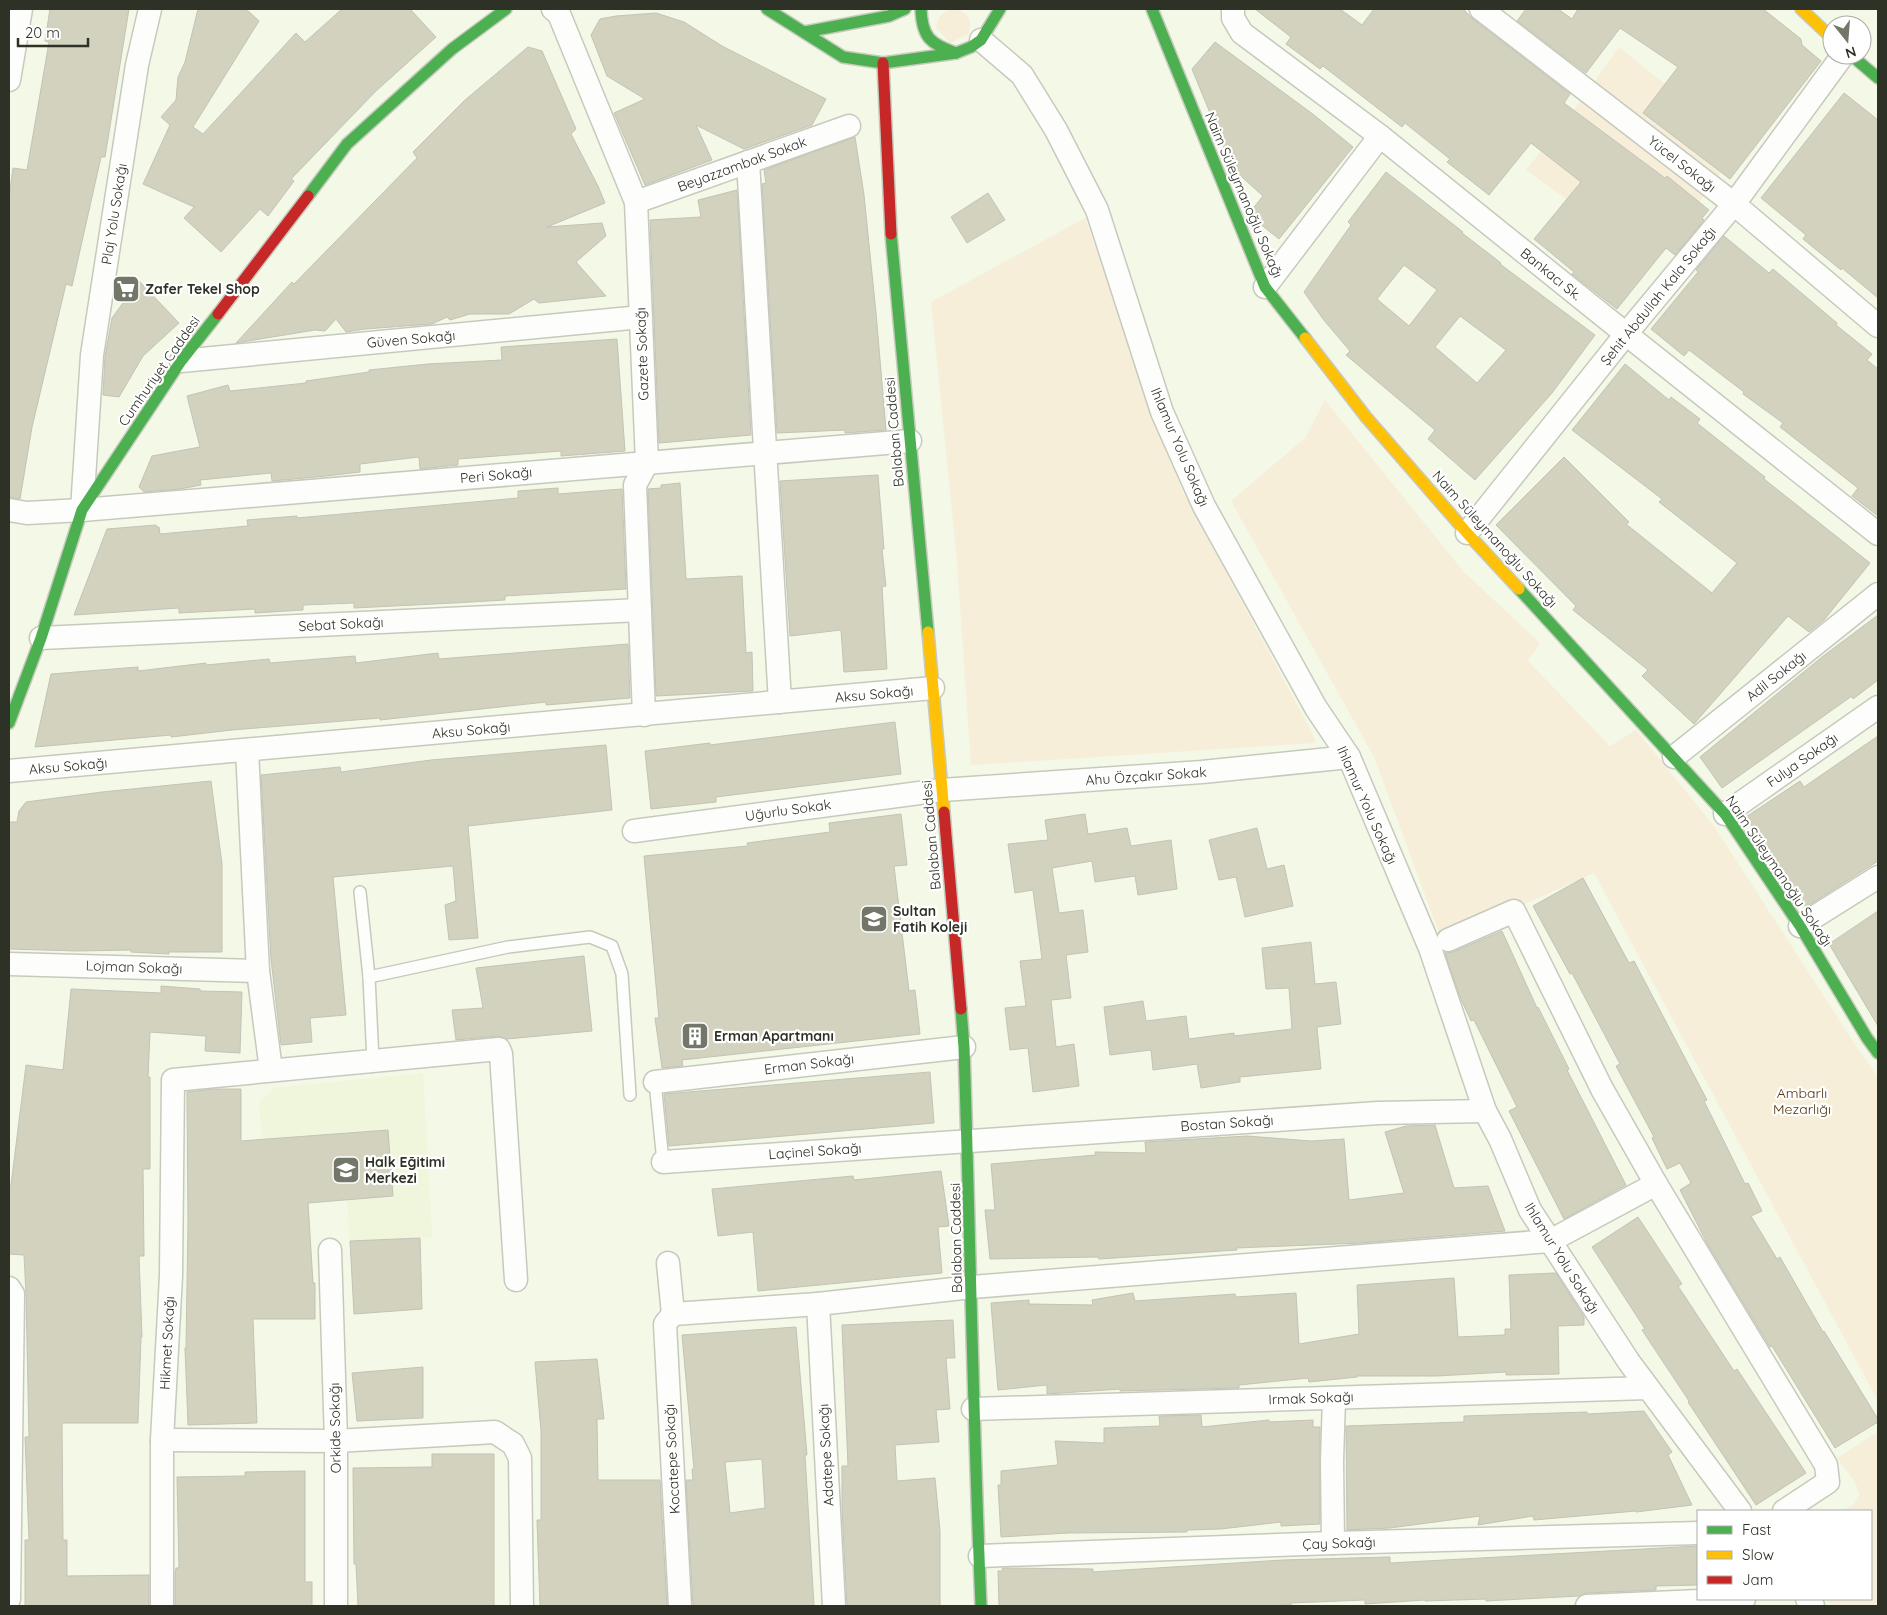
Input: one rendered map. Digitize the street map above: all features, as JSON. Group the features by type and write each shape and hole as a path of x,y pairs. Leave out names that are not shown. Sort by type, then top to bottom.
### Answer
{"main road":[{"name":"Cumhuriyet Caddesi","path":"10,714 42,638 82,510 181,361 246,279 347,144 452,49 506,9"},
{"path":"767,9 843,57 883,59 956,53 971,47 985,33 1000,9"},
{"path":"805,32 889,16 904,9"},
{"path":"921,9 921,23 924,33 931,42 942,49 956,53"},
{"name":"Naim Süleymanoğlu Sokağı","path":"1152,9 1265,287 1366,418 1467,533 1726,814 1800,926 1867,1038 1878,1053"},
{"path":"1801,9 1822,29"},
{"path":"985,33 986,12"},
{"path":"882,30 889,16"},
{"name":"Balaban Caddesi","path":"883,59 892,259 933,688 964,1046 981,1606"},
{"path":"1863,65 1878,78"}],"street":[{"path":"9,80 21,9"},
{"name":"Plaj Yolu Sokağı","path":"82,510 92,355 137,65 150,9"},
{"name":"Gazete Sokağı","path":"552,9 559,14 636,202 647,463"},
{"name":"Bankacı Sk.","path":"1233,9 1233,18 1242,32 1380,136 1878,534"},
{"name":"Yücel Sokağı","path":"1481,9 1734,204 1878,326"},
{"name":"Ihlamur Yolu Sokağı","path":"985,33 1022,75 1056,130 1098,210 1162,412 1204,506 1316,708 1349,757 1430,948 1485,1111 1500,1139 1530,1210 1648,1388 1739,1510"},
{"name":"Şehit Abdullah Kala Sokağı","path":"1467,533 1626,334 1734,204 1835,65"},
{"name":"Beyazzambak Sokak","path":"636,202 849,126"},
{"path":"1265,287 1380,136"},
{"path":"748,162 780,702"},
{"name":"Güven Sokağı","path":"181,361 641,317"},
{"name":"Peri Sokağı","path":"9,510 26,513 82,510 910,440"},
{"path":"644,715 635,485 647,463"},
{"name":"Adil Sokağı","path":"1674,756 1878,594"},
{"name":"Sebat Sokağı","path":"42,638 640,610"},
{"name":"Aksu Sokağı","path":"9,771 933,688"},
{"name":"Fulya Sokağı","path":"1726,814 1878,707"},
{"path":"247,750 258,971 271,1070 499,1049 503,1072 516,1280"},
{"name":"Ahu Özçakır Sokak","path":"942,790 1202,772 1349,757"},
{"name":"Uğurlu Sokak","path":"634,831 942,790"},
{"path":"1800,926 1878,877"},
{"path":"1448,940 1514,911 1602,1089 1656,1184 1826,1465 1828,1482 1786,1510"},
{"name":"Lojman Sokağı","path":"9,964 258,971"},
{"name":"Erman Sokağı","path":"655,1082 964,1046"},
{"name":"Hikmet Sokağı","path":"162,1606 162,1440 171,1276 173,1080 271,1070"},
{"name":"Bostan Sokağı","path":"968,1140 1378,1113 1485,1111"},
{"name":"Laçinel Sokağı","path":"663,1162 968,1140"},
{"path":"668,1263 673,1314 818,1304 972,1286 1550,1241 1656,1184"},
{"name":"Orkide Sokağı","path":"330,1250 336,1441 336,1606"},
{"path":"9,1288 13,1294 9,1599"},
{"name":"Adatepe Sokağı","path":"818,1304 834,1606"},
{"name":"Kocatepe Sokağı","path":"673,1314 665,1324 680,1606"},
{"name":"Irmak Sokağı","path":"974,1409 1648,1388"},
{"path":"1333,1543 1332,1461 1334,1398"},
{"path":"162,1440 336,1441 495,1432 513,1444 520,1458 522,1606"},
{"name":"Çay Sokağı","path":"980,1556 1333,1543 1697,1533"},
{"path":"1587,1606 1722,1600"}],"lane":[{"path":"360,892 369,977 373,1061"},
{"path":"369,977 508,947 590,937 612,946 622,974 630,1095"},
{"path":"655,1082 663,1162"}],"shaded area":[{"name":"Halk Eğitimi Merkezi","path":"423,1073 432,1237 350,1241 347,1200 267,1206 259,1102 274,1088"}],"green space":[{"path":"954,9 966,14 970,29 969,34 950,43 936,27 942,15"},
{"path":"1619,47 1741,146 1653,264 1526,170 1574,110"},
{"path":"1085,218 1182,490 1316,743 971,765 957,562 931,302"},
{"name":"Ambarlı Mezarlığı","path":"1325,400 1463,571 1540,643 1528,661 1610,746 1636,730 1714,826 1878,1077 1878,1401 1594,873 1442,941 1374,757 1231,501 1305,438"},
{"path":"1878,1432 1878,1606 1832,1606 1826,1600 1872,1600 1872,1510 1844,1510 1853,1505 1860,1495 1855,1482 1837,1458"}],"building":[{"path":"50,9 129,9 105,157 101,157 72,286 66,284 32,427 20,499 9,497 9,197 13,168 27,170 49,42 45,41"},
{"path":"198,9 246,9 259,21 193,127 203,134 296,33 305,42 342,9 410,9 436,37 376,91 291,179 294,181 268,216 260,209 221,252 184,218 194,207 143,184 170,125 161,117 176,100 178,77 185,62"},
{"path":"1255,9 1340,9 1362,25 1374,9 1463,9 1473,19 1570,94 1564,103 1665,178 1667,176 1709,210 1702,218 1704,220 1675,255 1666,248 1617,309 1572,274 1574,272 1534,239 1581,182 1531,143 1489,195 1447,162 1450,159 1405,123 1402,127 1323,66 1320,69 1286,44 1291,37"},
{"path":"1526,9 1558,9 1572,19 1578,9 1763,9 1801,39 1802,45 1821,61 1730,179 1643,113 1678,67 1620,28 1586,73 1517,21"},
{"path":"656,13 684,22 722,46 826,99 812,125 744,149 696,125 712,160 645,185 614,113 645,99 607,76 591,35 600,19"},
{"path":"1215,42 1314,115 1353,147 1279,239 1254,219 1251,211 1263,196 1233,169 1192,69"},
{"path":"528,47 542,51 576,129 571,134 605,203 547,227 602,223 606,236 576,262 606,296 539,303 534,299 509,314 470,314 450,320 447,317 432,324 346,332 336,319 325,331 315,330 236,343 292,282 294,284 417,158 413,152 465,100"},
{"path":"1844,93 1878,120 1878,298 1803,239 1806,235 1761,198"},
{"path":"855,137 864,195 886,430 845,433 845,430 777,433 762,184 766,183 764,170"},
{"path":"1386,172 1463,232 1500,264 1595,335 1552,393 1475,480 1428,439 1435,430 1346,355 1350,351 1323,319 1304,292 1351,225 1348,222","holes":["1404,265 1437,290 1409,326 1377,299","1460,316 1506,350 1477,383 1435,347"]},
{"path":"737,190 751,435 659,443 650,220 701,217 698,200"},
{"path":"988,193 1005,220 967,243 951,217"},
{"path":"1724,236 1769,273 1773,269 1872,354 1867,360 1878,369 1878,516 1852,496 1858,488 1780,427 1783,423 1743,394 1744,392 1689,350 1684,356 1651,329 1698,272 1696,270"},
{"path":"139,281 179,323 143,356 119,397 103,395 105,356 112,318"},
{"path":"617,339 625,451 561,456 561,451 458,459 458,465 420,469 419,457 360,464 360,472 326,476 272,481 271,473 200,480 201,485 180,489 144,492 139,487 152,456 200,447 187,396 228,385 230,391 306,383 306,381 369,372 369,370 428,364 502,360 501,347"},
{"path":"1625,364 1669,400 1671,397 1700,419 1697,423 1870,563 1824,620 1809,632 1788,616 1694,724 1642,676 1648,670 1573,610 1576,606 1496,525 1564,457 1629,522 1626,524 1712,593 1737,563 1659,502 1662,499 1572,430"},
{"path":"878,475 886,586 882,587 887,669 844,672 841,630 790,636 780,481"},
{"path":"680,483 686,579 742,576 746,653 752,652 753,691 656,696 648,489 661,488 661,485"},
{"path":"558,488 558,494 622,489 626,589 505,596 505,600 354,608 354,603 303,605 303,610 255,613 255,609 179,613 179,608 74,615 107,529 156,525 159,527 160,534 248,526 247,520 297,516 297,518 518,498 518,491"},
{"path":"1878,615 1878,680 1853,699 1852,696 1722,788 1700,757 1822,657"},
{"path":"628,644 630,698 546,705 546,702 380,720 380,718 35,747 51,674 138,667 138,671 206,663 206,665 269,659 270,663 355,656 356,663 438,653 439,659"},
{"path":"895,722 901,774 716,797 716,802 651,809 645,751 710,743 710,745"},
{"path":"1878,736 1878,861 1806,907 1746,817 1800,781 1804,787"},
{"path":"606,745 612,810 468,826 478,938 449,940 445,905 456,901 453,866 333,877 346,1015 310,1018 312,1042 281,1045 271,959 261,775 340,767 341,772 431,760"},
{"path":"211,781 222,864 222,952 169,952 169,954 131,952 131,950 9,949 9,822 17,822 19,811 26,802"},
{"path":"901,814 907,865 894,866 909,991 915,990 920,1034 682,1060 683,1066 662,1068 655,1018 659,1018 644,856 748,846 747,843 830,832 829,823"},
{"path":"1085,814 1088,834 1127,828 1131,846 1171,840 1177,889 1138,895 1135,876 1095,882 1092,861 1052,868 1059,913 1083,910 1088,952 1066,955 1071,998 1051,1000 1056,1047 1074,1044 1079,1086 1033,1092 1028,1048 1010,1050 1005,1008 1026,1006 1020,961 1042,959 1033,890 1015,893 1008,844 1048,840 1045,820"},
{"path":"1257,828 1267,869 1284,865 1293,906 1245,917 1236,877 1219,880 1209,840"},
{"path":"1583,878 1629,963 1634,961 1707,1100 1704,1101 1745,1184 1748,1183 1762,1211 1751,1216 1777,1259 1780,1257 1823,1332 1878,1419 1878,1422 1835,1448 1772,1346 1770,1347 1708,1245 1680,1190 1691,1183 1680,1163 1667,1169 1652,1138 1654,1137 1616,1066 1620,1064 1572,973 1570,974 1533,906"},
{"path":"1878,911 1878,1026 1829,944"},
{"path":"1502,931 1537,1008 1569,1069 1567,1070 1626,1185 1564,1219 1509,1111 1517,1107 1474,1020 1471,1021 1460,997 1445,953 1453,952"},
{"path":"1311,942 1315,984 1336,982 1341,1024 1317,1027 1321,1069 1240,1077 1240,1082 1201,1088 1197,1064 1153,1070 1151,1050 1110,1055 1104,1007 1143,1001 1146,1021 1186,1016 1189,1039 1234,1033 1234,1036 1292,1029 1289,988 1266,989 1262,948"},
{"path":"584,956 592,1031 507,1039 498,1036 456,1040 452,1010 483,1008 476,968"},
{"path":"161,986 200,989 200,991 242,992 240,1053 205,1051 206,1036 150,1032 148,1077 150,1077 150,1169 143,1169 144,1256 139,1256 142,1337 138,1423 62,1423 63,1540 67,1540 67,1576 149,1575 149,1606 25,1606 25,1540 29,1540 25,1437 29,1437 26,1294 24,1255 9,1254 9,1185 11,1185 26,1065 63,1070 71,989 161,993"},
{"path":"930,1072 934,1123 669,1146 664,1094"},
{"path":"241,1089 241,1141 388,1130 393,1196 308,1203 313,1283 315,1283 315,1319 253,1319 257,1423 188,1425 185,1348 188,1223 187,1092"},
{"path":"1435,1125 1454,1188 1488,1186 1505,1231 1361,1243 1236,1248 1237,1250 1099,1259 1098,1257 990,1259 985,1210 995,1210 991,1164 1096,1155 1095,1152 1146,1153 1145,1142 1247,1136 1311,1141 1344,1139 1349,1200 1404,1193 1385,1132 1406,1126"},
{"path":"941,1171 949,1226 938,1227 942,1273 758,1291 753,1232 718,1236 712,1189 853,1176 854,1180"},
{"path":"1638,1217 1682,1284 1678,1286 1734,1371 1737,1369 1806,1473 1756,1505 1642,1330 1645,1329 1592,1247"},
{"path":"420,1238 422,1309 354,1314 350,1241"},
{"path":"1556,1273 1584,1317 1584,1325 1558,1326 1559,1374 1506,1375 1506,1372 1437,1376 1357,1376 1309,1382 1308,1378 1239,1385 1239,1388 1120,1391 1120,1389 1047,1394 1047,1385 998,1390 991,1303 1029,1300 1029,1304 1093,1305 1092,1300 1133,1293 1135,1301 1235,1294 1236,1297 1296,1293 1299,1344 1359,1334 1357,1285 1454,1278 1458,1337 1505,1335 1505,1329 1511,1329 1509,1275"},
{"path":"953,1320 955,1358 946,1358 950,1409 936,1410 939,1442 895,1445 897,1481 935,1478 940,1531 940,1606 847,1606 842,1466 848,1466 842,1325"},
{"path":"796,1327 807,1455 805,1455 814,1606 693,1606 686,1480 693,1480 692,1469 694,1469 682,1335","holes":["762,1459 765,1508 730,1513 725,1462"]},
{"path":"597,1359 604,1419 597,1419 598,1480 660,1480 667,1606 540,1606 537,1520 541,1520 541,1431 535,1362"},
{"path":"423,1367 423,1418 357,1421 352,1373"},
{"path":"1644,1411 1672,1452 1668,1455 1692,1505 1636,1512 1534,1520 1533,1516 1478,1525 1480,1516 1390,1528 1347,1530 1346,1426 1464,1422 1464,1416"},
{"path":"1201,1415 1202,1427 1269,1420 1269,1422 1313,1420 1313,1427 1320,1427 1320,1524 1281,1526 1281,1522 1221,1529 1187,1530 1187,1532 1068,1533 1001,1537 998,1485 1001,1485 1001,1471 1058,1465 1055,1441 1104,1443 1104,1428 1160,1426 1159,1416"},
{"path":"432,1454 494,1454 494,1606 358,1606 356,1564 354,1564 353,1468 432,1467"},
{"path":"305,1471 305,1582 312,1582 312,1606 175,1606 175,1575 176,1568 179,1568 177,1477 245,1476 245,1472"},
{"path":"1697,1546 1697,1585 1656,1586 1656,1590 1586,1593 1579,1596 1486,1601 1486,1599 1425,1600 1365,1604 1365,1600 1263,1606 999,1606 998,1571 1003,1571 1002,1568 1093,1569 1093,1572 1283,1560 1390,1557 1390,1563"}],"traffic: fast":[{"path":"308,196 347,144 452,49 506,9"},
{"path":"767,9 843,57 883,63 956,53 971,47 981,40 1000,9"},
{"path":"805,32 889,16 905,9"},
{"path":"921,9 923,26 929,38 934,43 956,53"},
{"path":"1152,9 1265,287 1305,338"},
{"path":"1863,65 1878,78"},
{"path":"891,234 928,632"},
{"path":"9,723 41,638 82,510 181,361 218,314"},
{"path":"1519,589 1725,814 1800,926 1867,1038 1878,1053"},
{"path":"961,1009 964,1047 981,1606"}],"traffic: slow":[{"path":"1801,9 1822,29"},
{"path":"1305,338 1366,417 1467,533 1519,589"},
{"path":"928,632 944,812"}],"traffic: jam":[{"path":"883,63 891,234"},
{"path":"218,314 308,196"},
{"path":"944,812 961,1009"}],"place":[{"name":"Zafer Tekel Shop","path":"126,289"},
{"name":"Sultan Fatih Koleji","path":"874,919"},
{"name":"Erman Apartmanı","path":"695,1036"},
{"name":"Halk Eğitimi Merkezi","path":"346,1170"}]}
